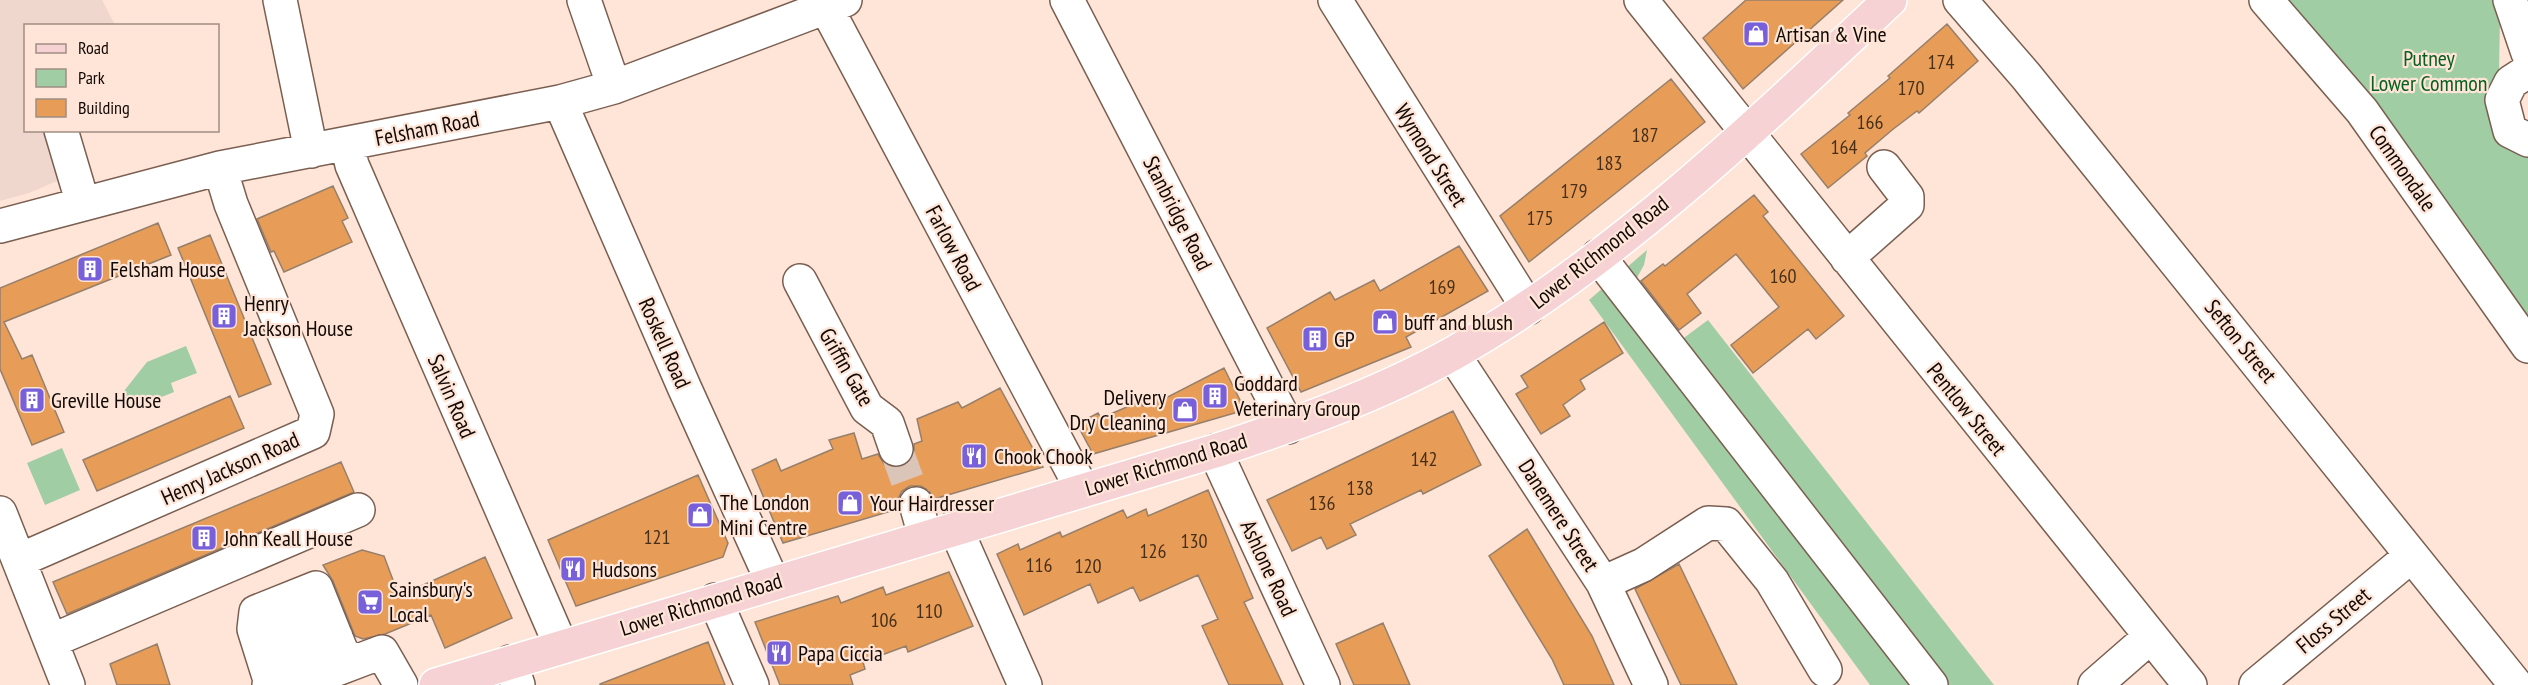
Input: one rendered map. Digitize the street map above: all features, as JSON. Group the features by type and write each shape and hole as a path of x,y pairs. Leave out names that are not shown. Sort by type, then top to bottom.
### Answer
{"main road":[{"name":"Lower Richmond Road","path":"436,685 514,673 561,646 1215,451 1288,427 1381,388 1453,354 1528,308 1598,256 1747,132 1890,0"}],"street":[{"path":"280,0 311,151"},
{"path":"584,0 614,87"},
{"name":"Stanbridge Road","path":"1067,0 1288,427"},
{"name":"Wymond Street","path":"1335,0 1528,308"},
{"name":"Pentlow Street","path":"1641,0 2190,685"},
{"name":"Sefton Street","path":"1960,0 2026,76 2516,685"},
{"name":"Commondale","path":"2266,0 2362,111 2528,346"},
{"path":"2510,0 2528,53"},
{"name":"Felsham Road","path":"0,226 220,168 560,102 614,87 836,4"},
{"name":"Farlow Road","path":"836,4 1082,489"},
{"path":"2528,71 2511,82 2502,100 2510,131 2528,140"},
{"name":"Roskell Road","path":"560,102 685,389 773,583"},
{"path":"62,132 83,204"},
{"name":"Salvin Road","path":"347,144 352,165 561,646"},
{"path":"1847,258 1907,205 1907,197 1884,167"},
{"name":"Henry Jackson Road","path":"20,560 313,432 317,414 231,204 220,168"},
{"path":"1598,256 1931,685"},
{"name":"Griffin Gate","path":"800,281 867,408 887,423 896,449"},
{"name":"Danemere Street","path":"1453,354 1603,583 1651,685"},
{"name":"Ashlone Road","path":"1215,451 1323,685"},
{"path":"916,504 940,532 1025,685"},
{"path":"51,641 358,510"},
{"path":"0,513 68,685"},
{"path":"1603,583 1643,565 1708,523 1726,524 1772,581 1825,670"},
{"name":"Floss Street","path":"2256,685 2411,556"},
{"path":"278,683 260,648 254,629 256,612 316,588 340,636 382,652 401,685"},
{"path":"715,600 752,685"},
{"path":"278,683 287,659 340,636"},
{"path":"2095,685 2150,637"}],"shaded area":[{"path":"0,0 102,0 114,24 24,24 24,132 51,132 64,178 29,193 0,201"}],"green space":[{"name":"Putney Lower Common","path":"2281,0 2494,0 2500,16 2499,75 2528,154 2528,324"},
{"path":"1647,250 1644,265 1634,283 1681,340 1708,320 1994,685 1870,685 1589,300"},
{"path":"186,346 197,373 171,383 174,392 132,409 124,391 147,362"},
{"path":"62,448 80,490 45,505 27,463"}],"building":[{"path":"1746,0 1843,0 1743,89 1703,38"},
{"path":"1947,24 1978,61 1919,113 1917,111 1892,130 1865,153 1867,156 1828,188 1801,154 1850,115 1848,113 1890,78 1888,76"},
{"path":"1671,79 1705,122 1529,262 1500,216"},
{"path":"333,186 348,218 342,221 352,242 284,272 274,251 271,252 257,219"},
{"path":"1754,195 1768,212 1763,216 1844,316 1816,339 1808,329 1753,373 1731,345 1779,307 1736,254 1687,294 1701,313 1679,330 1641,281 1663,264 1665,266"},
{"path":"158,223 171,255 4,322 22,359 32,355 64,432 32,445 0,369 0,288"},
{"name":"Henry Jackson House","path":"210,235 271,384 239,397 178,248"},
{"path":"1459,246 1488,291 1406,337 1411,347 1301,392 1267,328 1330,292 1335,300 1374,280 1380,291"},
{"path":"1604,322 1623,353 1580,380 1585,389 1563,405 1570,416 1541,434 1516,394 1528,387 1521,376"},
{"path":"1224,368 1245,410 1093,454 1077,424 1098,413 1101,418 1141,401 1143,406 1163,395 1164,399"},
{"path":"1000,388 1043,467 934,499 929,491 921,486 910,486 902,491 898,499 898,509 783,543 752,470 776,459 781,471 833,449 829,440 854,433 862,459 878,454 884,464 902,467 910,461 914,453 914,444 922,441 917,419 958,402 962,408"},
{"name":"Henry Jackson House","path":"230,396 244,428 97,491 83,460"},
{"path":"1453,411 1481,465 1423,494 1421,490 1350,524 1356,535 1327,549 1321,537 1292,551 1267,500"},
{"name":"John Keall House","path":"341,462 354,492 67,614 53,582"},
{"path":"698,475 728,543 723,557 576,606 548,540"},
{"path":"1208,490 1253,598 1244,602 1283,685 1229,685 1202,626 1218,619 1198,575 1140,601 1133,587 1098,603 1090,584 1024,615 997,554 1018,544 1020,550 1060,532 1062,537 1123,510 1127,518 1146,509 1148,516"},
{"path":"1527,529 1592,636 1614,685 1564,685 1552,659 1489,556"},
{"path":"362,550 384,556 399,596 485,557 512,618 445,648 431,615 385,634 363,639 355,636 333,581 323,565"},
{"path":"1679,564 1737,685 1681,685 1635,589"},
{"path":"949,572 973,626 908,652 906,646 863,662 865,669 850,675 853,685 780,685 755,622 838,596 841,603 883,587 886,595"},
{"path":"1383,623 1410,685 1354,685 1336,644"},
{"path":"708,642 725,685 600,685 600,684"},
{"path":"157,644 170,685 117,685 110,664"}],"tunnel":[{"path":"896,449 916,504"}],"place":[{"name":"Artisan & Vine","path":"1756,34"},
{"name":"Felsham House","path":"90,269"},
{"name":"Henry Jackson House","path":"224,316"},
{"name":"buff and blush","path":"1385,322"},
{"name":"GP","path":"1315,339"},
{"name":"Goddard Veterinary Group","path":"1215,396"},
{"name":"Greville House","path":"32,400"},
{"name":"Delivery Dry Cleaning","path":"1185,410"},
{"name":"Chook Chook","path":"974,456"},
{"name":"Your Hairdresser","path":"850,503"},
{"name":"The London Mini Centre","path":"700,515"},
{"name":"John Keall House","path":"204,538"},
{"name":"Hudsons","path":"573,569"},
{"name":"Sainsbury's Local","path":"370,602"},
{"name":"Papa Ciccia","path":"779,653"}]}
